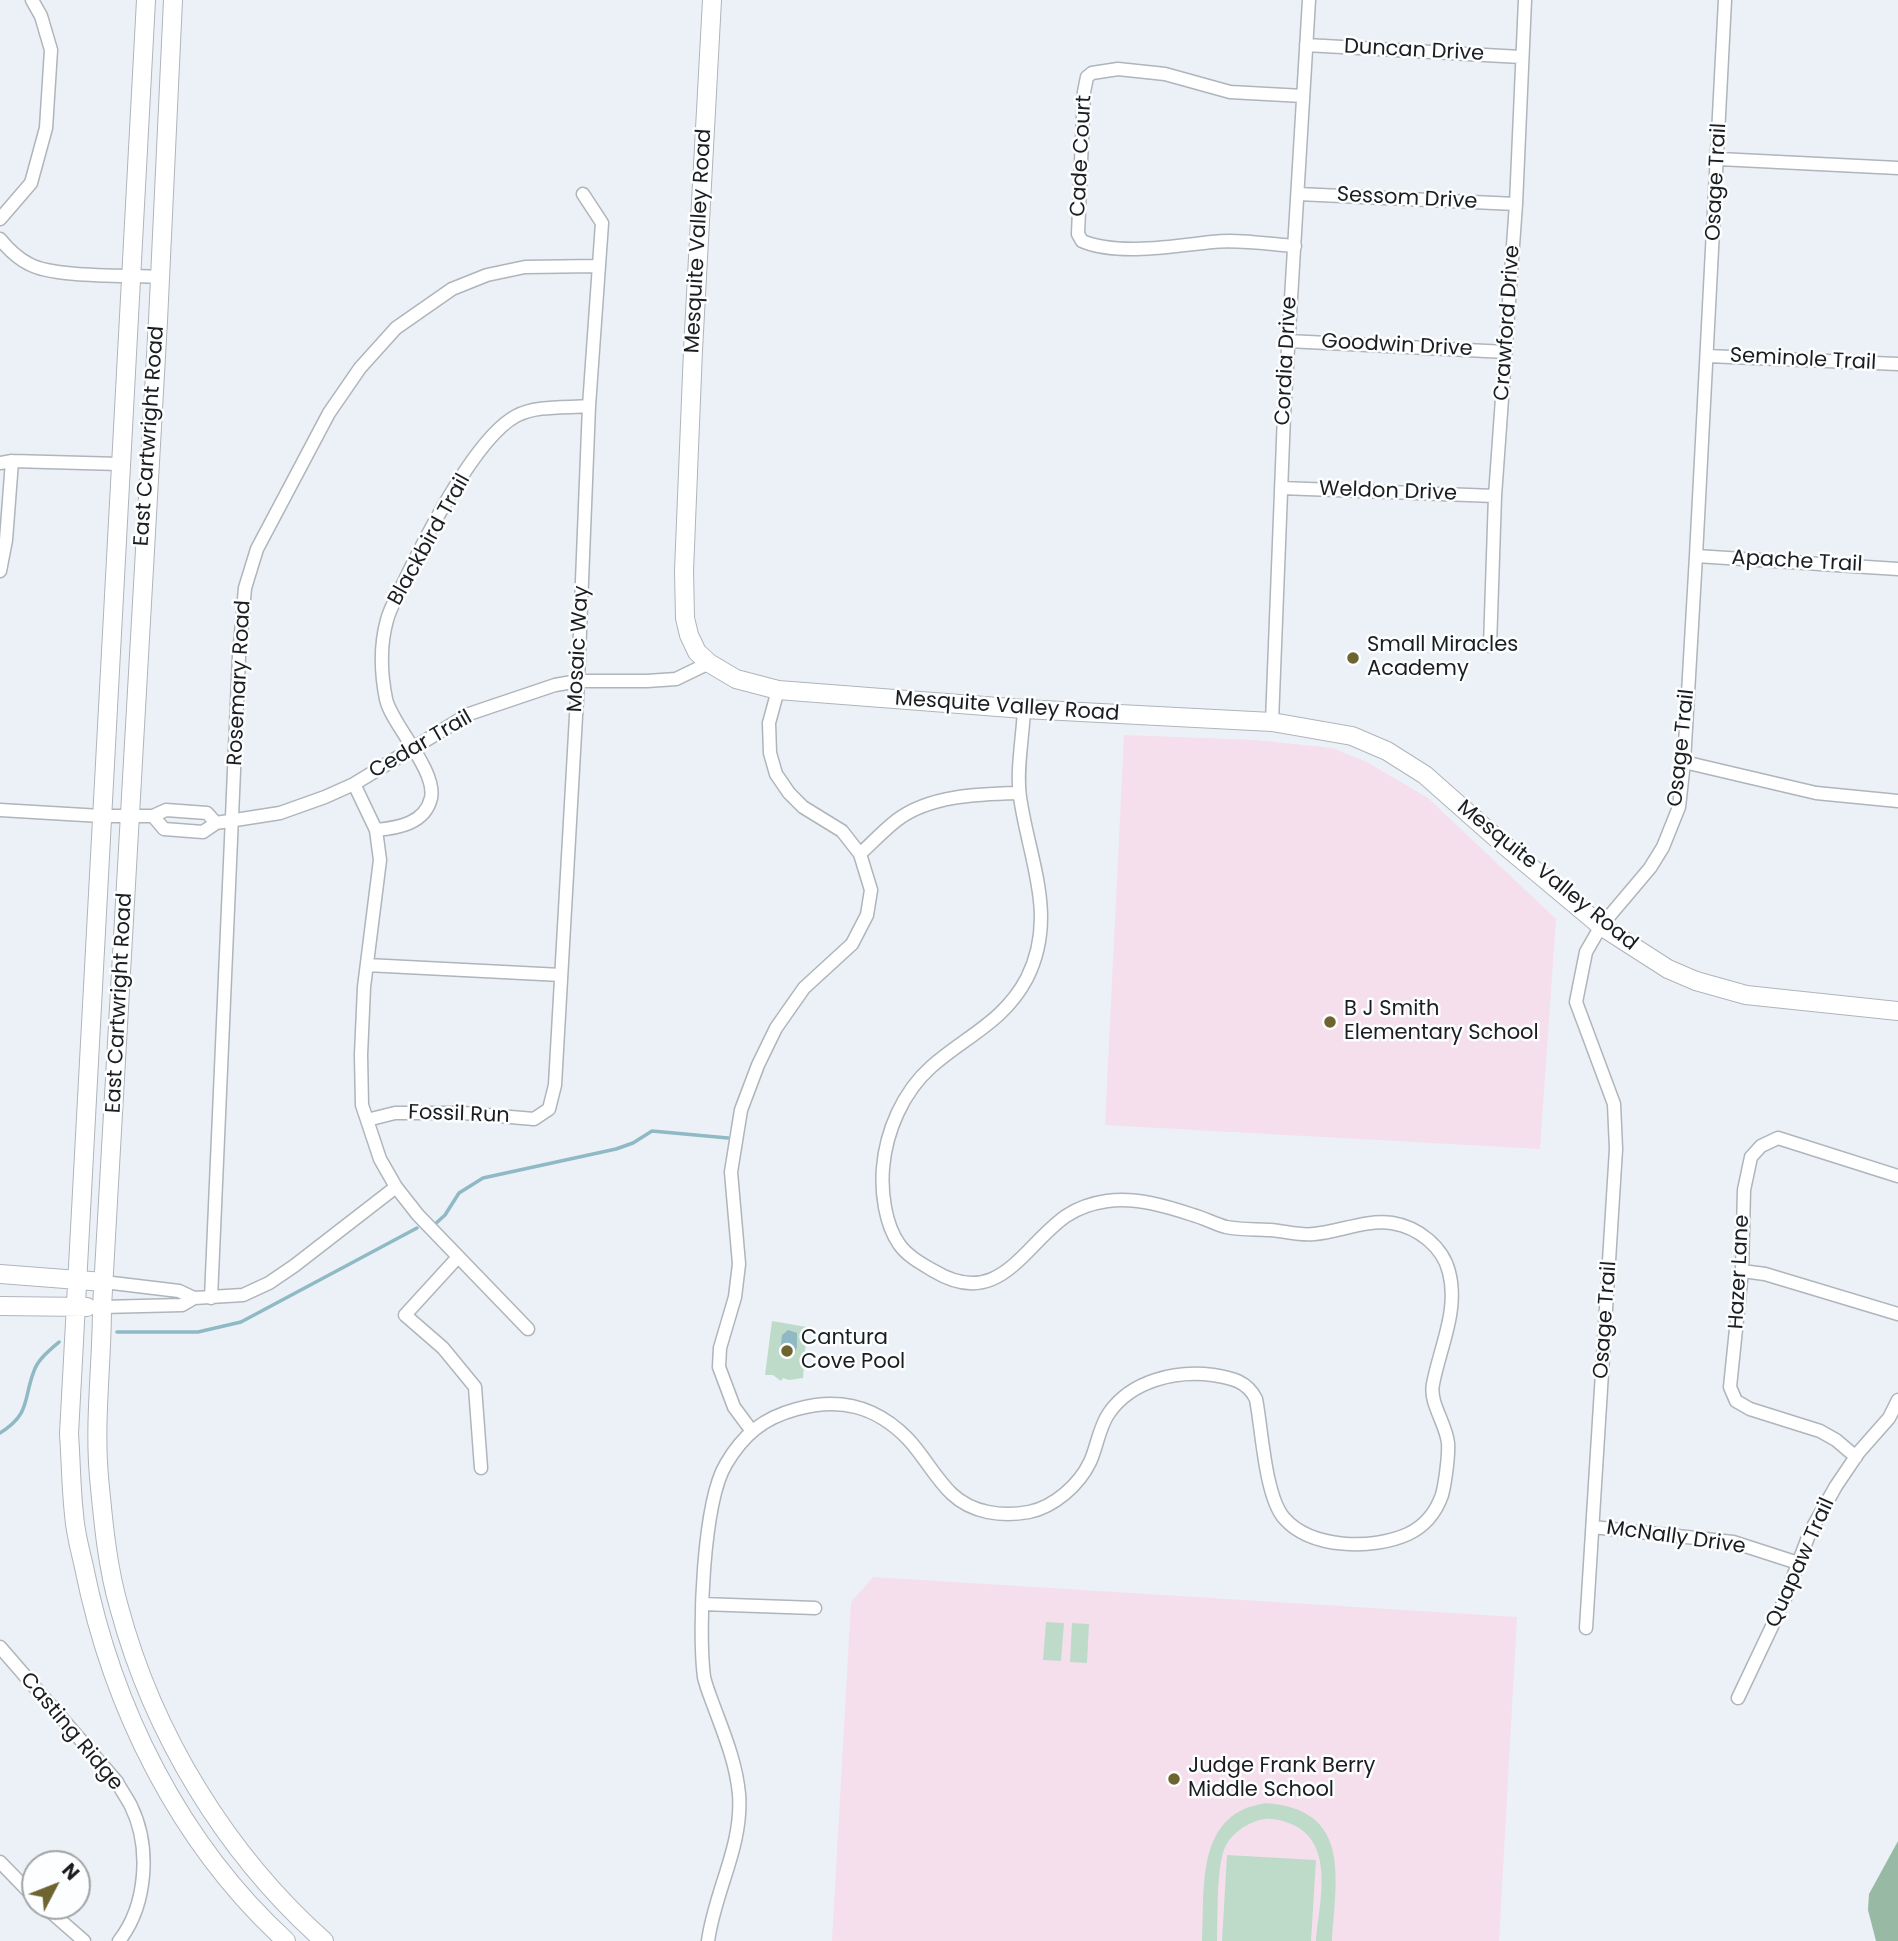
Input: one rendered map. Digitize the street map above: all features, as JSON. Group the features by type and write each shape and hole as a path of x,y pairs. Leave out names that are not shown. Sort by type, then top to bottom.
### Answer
{"main road":[{"name":"East Cartwright Road","path":"146,0 69,1434 74,1516 90,1597 116,1686 153,1769 206,1852 286,1941"},
{"name":"East Cartwright Road","path":"173,0 97,1434 105,1526 119,1607 147,1688 174,1748 207,1804 293,1914 324,1941"},
{"name":"Mesquite Valley Road","path":"712,0 684,570 685,618 689,635 697,652 709,663 736,679 778,690 1024,709 1272,722 1353,736 1387,751 1425,775 1601,926 1668,969 1696,981 1746,995 1898,1011"},
{"path":"0,1274 104,1282"},
{"path":"0,1306 102,1307"}],"street":[{"path":"0,219 31,183 46,128 51,50 41,16 32,0"},
{"name":"Cordia Drive","path":"1272,722 1288,341 1309,0"},
{"name":"Crawford Drive","path":"1490,646 1495,496 1516,204 1525,0"},
{"name":"Osage Trail","path":"1586,1628 1616,1149 1614,1104 1576,1002 1586,952 1601,926 1636,886 1662,847 1679,807 1696,556 1725,0"},
{"name":"Duncan Drive","path":"1306,45 1521,58"},
{"name":"Cade Court","path":"1295,246 1219,242 1155,249 1100,248 1082,241 1078,234 1084,92 1087,77 1092,73 1118,69 1165,74 1230,92 1303,96"},
{"path":"1718,159 1898,168"},
{"name":"Mosaic Way","path":"549,1109 555,1085 578,681 589,406 602,223 583,194"},
{"name":"Sessom Drive","path":"1298,194 1516,204"},
{"path":"0,239 11,253 31,266 90,274 160,276"},
{"name":"Rosemary Road","path":"211,1298 239,656 245,588 257,549 329,413 360,368 396,328 452,289 487,275 525,267 597,266"},
{"name":"Goodwin Drive","path":"1288,341 1506,352"},
{"name":"Seminole Trail","path":"1707,356 1898,364"},
{"name":"Blackbird Trail","path":"376,830 409,825 421,815 430,802 432,789 414,748 386,702 382,657 387,618 421,546 477,453 500,427 518,415 547,409 589,406"},
{"path":"0,571 5,545 6,462 120,464"},
{"name":"Weldon Drive","path":"1281,488 1495,496"},
{"name":"Apache Trail","path":"1696,556 1898,569"},
{"name":"Cedar Trail","path":"153,816 164,828 203,832 216,823 280,813 354,784 469,714 555,685 578,681 676,679 709,663"},
{"path":"751,1430 734,1407 719,1367 720,1348 735,1297 739,1264 731,1171 741,1110 776,1028 804,988 852,944 867,915 871,890 860,854 842,831 803,807 776,774 770,753 769,723 778,690"},
{"path":"708,1941 713,1910 735,1849 739,1795 735,1767 704,1679 702,1604 715,1488 725,1465 751,1430 787,1412 813,1404 838,1402 862,1408 887,1422 907,1439 952,1494 970,1507 992,1513 1011,1514 1049,1505 1081,1478 1090,1462 1107,1415 1134,1389 1157,1379 1202,1374 1238,1381 1250,1387 1256,1399 1273,1502 1284,1518 1301,1532 1332,1541 1389,1540 1412,1533 1432,1516 1443,1493 1448,1443 1432,1390 1454,1294 1448,1266 1439,1250 1420,1233 1393,1223 1370,1223 1310,1235 1224,1226 1163,1206 1130,1199 1084,1206 1066,1216 1007,1272 986,1281 963,1283 940,1275 900,1245 883,1195 882,1173 886,1146 898,1111 911,1089 931,1067 1001,1014 1018,994 1036,956 1040,934 1040,890 1019,793 1024,709"},
{"path":"1684,762 1815,793 1898,801"},
{"path":"354,784 376,830 380,860 367,965 361,1055 362,1105 380,1159 397,1187 418,1215 527,1329"},
{"path":"860,854 899,818 923,807 968,796 1019,793"},
{"name":"Cedar Trail","path":"0,810 153,816 166,810 207,813 216,823"},
{"path":"367,965 561,975"},
{"name":"Fossil Run","path":"367,1120 395,1113 463,1112 534,1119 549,1109"},
{"name":"Hazer Lane","path":"1856,1457 1820,1431 1750,1409 1736,1401 1730,1387 1742,1271 1744,1190 1751,1157 1760,1146 1778,1138 1898,1175"},
{"path":"104,1282 179,1292 194,1298 243,1295 269,1283 397,1187"},
{"path":"458,1257 405,1315 443,1348 475,1387 481,1468"},
{"path":"1742,1271 1765,1274 1898,1314"},
{"path":"102,1307 182,1305 194,1298"},
{"name":"Quapaw Trail","path":"1738,1698 1780,1612 1810,1532 1836,1486 1889,1418 1898,1400"},
{"name":"McNally Drive","path":"1593,1527 1732,1542 1798,1563"},
{"path":"702,1604 816,1608"},
{"name":"Casting Ridge","path":"0,1647 117,1782 131,1807 141,1834 143,1868 139,1898 128,1929 119,1941"},
{"path":"0,1862 21,1884"},
{"path":"60,1920 84,1941"}],"shaded area":[{"name":"B J Smith Elementary School","path":"1124,735 1255,740 1332,748 1367,762 1428,798 1556,919 1540,1149 1105,1125"},
{"name":"Judge Frank Berry Middle School","path":"873,1577 1517,1617 1499,1941 832,1941 851,1602"}],"green space":[{"name":"Cantura Cove Pool","path":"772,1321 807,1327 803,1378 783,1378 781,1381 773,1375 765,1375"},
{"path":"1046,1622 1064,1623 1061,1661 1043,1660"},
{"path":"1072,1623 1089,1624 1087,1663 1070,1662"},
{"path":"1265,1803 1293,1808 1313,1818 1325,1832 1333,1850 1335,1871 1332,1941 1316,1941 1321,1875 1314,1845 1305,1833 1291,1824 1268,1819 1259,1820 1243,1828 1233,1835 1226,1845 1219,1878 1217,1941 1202,1941 1204,1886 1210,1849 1229,1819 1244,1809"},
{"path":"1898,1841 1898,1941 1876,1941 1868,1910 1869,1894"},
{"path":"1227,1855 1316,1860 1311,1941 1222,1941"}],"water":[{"path":"788,1330 797,1333 797,1347 794,1355 789,1358 780,1353 782,1335"}],"waterway":[{"path":"434,1225 445,1215 459,1193 483,1178 616,1149 633,1143 652,1131 728,1138"},
{"path":"117,1332 198,1332 241,1322 417,1228"},
{"path":"0,1433 17,1419 25,1405 36,1367 59,1342"}],"place":[{"name":"Small Miracles Academy","path":"1353,658"},
{"name":"B J Smith Elementary School","path":"1330,1022"},
{"name":"Cantura Cove Pool","path":"787,1351"},
{"name":"Judge Frank Berry Middle School","path":"1174,1779"}]}
